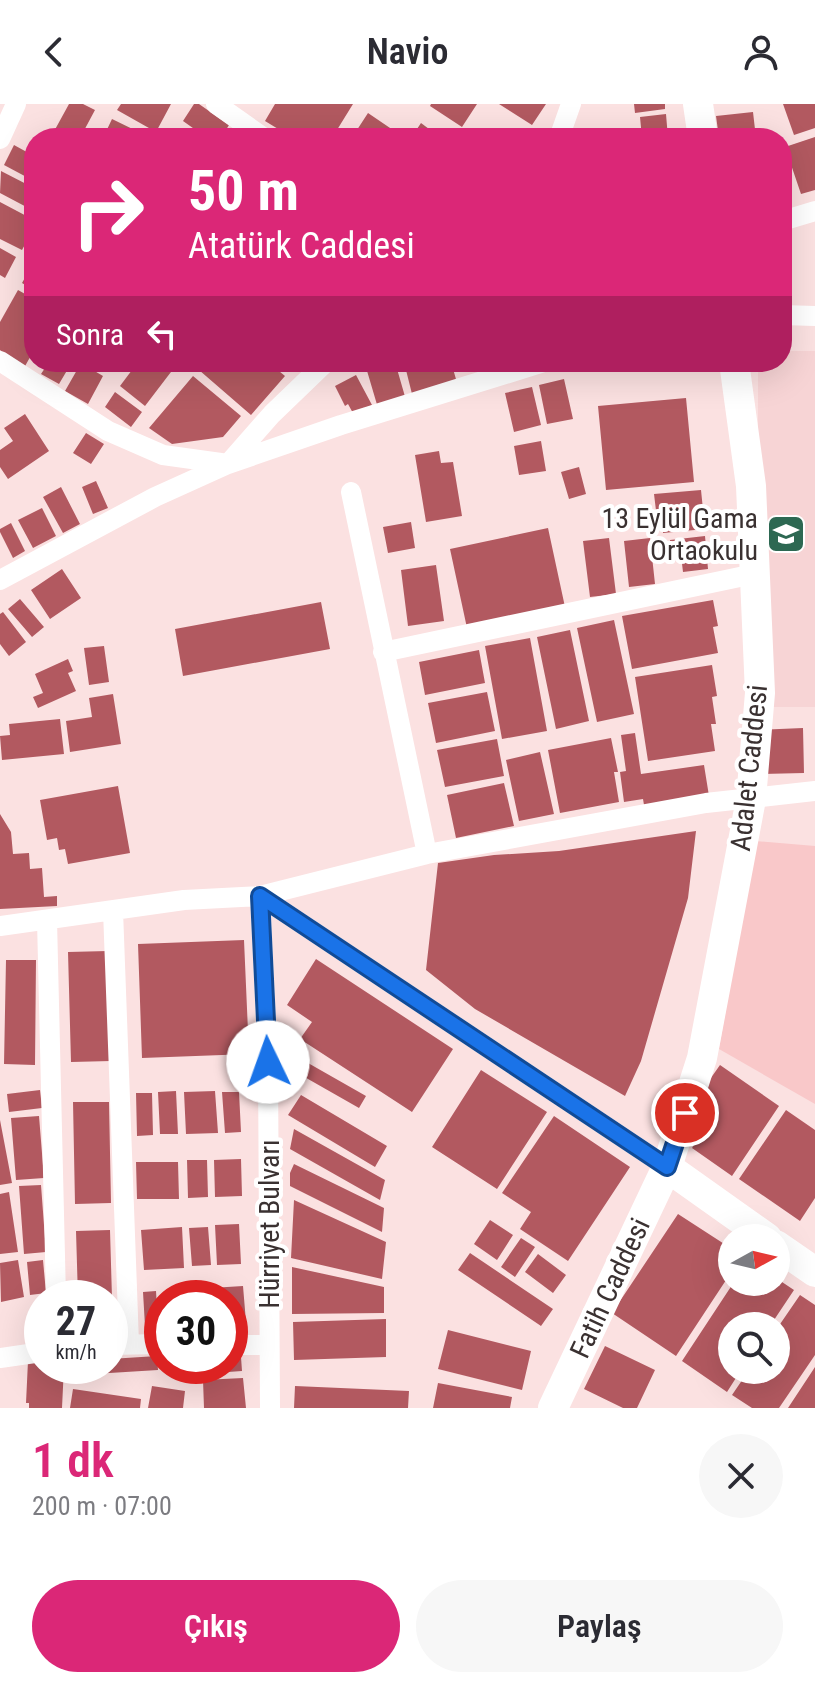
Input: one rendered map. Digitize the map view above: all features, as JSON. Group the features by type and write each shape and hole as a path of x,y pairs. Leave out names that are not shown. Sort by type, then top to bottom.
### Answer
{"street":[{"path":"0,139 16,104"},
{"path":"216,104 250,128"},
{"path":"563,128 571,104"},
{"path":"698,104 702,128"},
{"path":"792,218 815,211"},
{"path":"792,315 815,316"},
{"path":"0,361 108,431 163,455 228,464"},
{"path":"228,464 272,414 316,372"},
{"path":"0,580 155,497 228,464 512,372"},
{"name":"Adalet Caddesi","path":"667,1167 702,1058 751,799 760,693 751,486 735,372"},
{"path":"351,492 427,854"},
{"path":"383,652 754,574"},
{"path":"0,926 184,900 260,896 427,854 706,803 815,791"},
{"path":"260,896 667,1167 747,1224"},
{"name":"Hürriyet Bulvarı","path":"260,896 268,1062 270,1408"},
{"path":"113,910 118,1280"},
{"path":"47,920 56,1280"},
{"name":"Fatih Caddesi","path":"553,1408 667,1167"},
{"path":"790,1255 815,1272"},
{"path":"248,1345 269,1345"},
{"path":"0,1358 24,1355"}],"shaded area":[{"name":"13 Eylül Gama Ortaokulu","path":"792,351 815,351 815,707 758,707 758,372 792,372"},
{"path":"755,841 815,846 815,1104 719,1049"}],"building":[{"path":"69,104 83,104 95,110 85,128 56,128"},
{"path":"121,104 171,104 158,128 149,128 117,110"},
{"path":"194,104 199,104 229,125 227,128 193,128 183,121"},
{"path":"275,104 353,104 338,128 277,128 265,121"},
{"path":"431,104 477,104 462,127"},
{"path":"499,104 546,104 532,125"},
{"path":"634,104 665,104 665,109 635,113"},
{"path":"783,104 815,104 815,128 794,135"},
{"path":"753,112 755,128 718,128 716,116"},
{"path":"368,113 390,128 358,128"},
{"path":"666,114 667,128 641,128 640,117"},
{"path":"112,119 130,128 108,128"},
{"path":"815,137 815,190 801,194 792,168 792,145"},
{"path":"14,145 24,150 24,176 4,165"},
{"path":"1,171 24,183 24,206 0,193"},
{"path":"0,202 24,215 24,246 22,250 0,239"},
{"path":"0,248 16,257 5,278 0,275"},
{"path":"18,290 24,293 24,368 0,350 0,322"},
{"path":"42,372 66,372 59,384 41,374"},
{"path":"76,372 96,372 103,376 88,404 65,391"},
{"path":"130,372 171,372 145,406 120,386"},
{"path":"201,372 280,372 285,376 251,415"},
{"path":"367,372 398,372 406,400 378,408"},
{"path":"406,372 454,372 458,386 413,398"},
{"path":"356,375 372,405 354,415 348,404 345,406 335,386"},
{"path":"193,376 241,416 223,437 172,444 149,428"},
{"path":"564,379 573,419 547,424 539,385"},
{"path":"532,387 541,425 514,432 505,393"},
{"path":"115,392 142,412 131,427 105,407"},
{"path":"686,398 694,482 606,490 598,406"},
{"path":"25,414 49,451 8,479 0,467 0,450 13,441 4,428"},
{"path":"86,433 104,444 91,464 73,453"},
{"path":"541,441 546,471 519,475 514,446"},
{"path":"439,451 441,463 453,462 462,516 426,522 415,455"},
{"path":"579,467 586,494 569,499 561,472"},
{"path":"96,481 108,508 93,514 82,487"},
{"path":"61,487 80,524 63,533 43,497"},
{"path":"701,490 705,529 663,533 663,527 658,527 654,494"},
{"path":"42,508 56,536 33,548 18,520"},
{"path":"411,522 415,548 388,553 383,527"},
{"path":"11,523 25,551 13,558 0,532"},
{"path":"548,528 565,607 467,628 450,549"},
{"path":"705,536 708,569 683,572 681,555 671,556 670,540"},
{"path":"609,538 616,594 590,597 583,541"},
{"path":"650,538 655,584 629,587 624,541"},
{"path":"436,565 444,621 408,626 401,570"},
{"path":"62,569 81,598 50,619 31,590"},
{"path":"20,599 44,627 32,637 8,609"},
{"path":"713,600 718,626 713,627 718,653 632,669 622,616"},
{"path":"321,602 330,649 183,676 175,629"},
{"path":"3,612 26,642 9,656 0,644 0,614"},
{"path":"614,620 634,714 597,722 577,628"},
{"path":"570,630 589,721 556,729 537,637"},
{"path":"530,638 547,731 502,739 485,646"},
{"path":"104,646 109,682 89,685 84,648"},
{"path":"479,650 485,683 425,695 419,662"},
{"path":"68,659 73,671 68,673 76,691 38,708 33,697 43,693 35,674"},
{"path":"712,665 717,696 712,697 716,724 711,724 715,751 648,761 635,677"},
{"path":"487,692 495,731 436,743 428,703"},
{"path":"113,694 121,744 70,752 66,721 92,717 89,698"},
{"path":"60,719 64,754 2,760 0,736 10,735 9,724"},
{"path":"803,728 804,773 761,774 759,730"},
{"path":"635,733 641,774 704,765 709,796 644,805 643,799 624,802 620,772 626,771 621,735"},
{"path":"611,738 618,772 614,772 619,802 560,813 548,750"},
{"path":"497,739 504,776 445,787 437,750"},
{"path":"540,752 554,814 519,821 506,760"},
{"path":"504,783 514,826 456,838 447,795"},
{"path":"118,786 130,853 68,864 65,849 59,850 57,838 47,840 40,800"},
{"path":"0,814 11,832 13,854 29,853 30,869 42,868 44,897 57,896 57,906 0,909"},
{"path":"696,831 688,898 641,1061 625,1096 475,1009 426,970 438,863 494,855 559,851"},
{"path":"244,940 249,1054 142,1058 138,944"},
{"path":"108,951 111,1061 71,1062 68,952"},
{"path":"316,959 453,1049 412,1112 300,1039 312,1022 287,1005"},
{"path":"6,960 36,960 35,1065 4,1064"},
{"path":"301,1059 366,1096 359,1108 294,1071"},
{"path":"720,1065 779,1106 732,1176 692,1148 711,1120 701,1113 711,1099 701,1092"},
{"path":"481,1070 547,1112 497,1189 432,1147"},
{"path":"40,1090 42,1108 9,1112 7,1094"},
{"path":"176,1091 178,1134 160,1134 158,1092"},
{"path":"215,1091 218,1133 186,1134 184,1092"},
{"path":"222,1092 239,1092 241,1132 225,1133"},
{"path":"136,1093 152,1093 153,1135 137,1136"},
{"path":"301,1095 387,1146 375,1167 288,1115"},
{"path":"73,1102 109,1102 111,1203 75,1204"},
{"path":"786,1110 815,1130 815,1198 800,1221 739,1179"},
{"path":"39,1116 44,1178 16,1180 11,1118"},
{"path":"554,1116 630,1167 568,1261 520,1229 531,1212 502,1193"},
{"path":"0,1120 12,1183 0,1185"},
{"path":"294,1129 385,1180 380,1200 290,1149"},
{"path":"241,1159 242,1196 215,1197 214,1160"},
{"path":"187,1160 207,1160 208,1197 188,1198"},
{"path":"136,1162 178,1162 179,1199 137,1199"},
{"path":"294,1164 384,1208 382,1232 290,1186"},
{"path":"41,1185 46,1252 24,1254 19,1186"},
{"path":"9,1192 18,1252 0,1254 0,1194"},
{"path":"294,1200 386,1242 382,1279 291,1258"},
{"path":"678,1214 718,1240 718,1292 676,1356 612,1313"},
{"path":"490,1220 513,1235 497,1260 474,1244"},
{"path":"239,1224 241,1264 217,1265 215,1225"},
{"path":"182,1227 184,1268 144,1270 141,1230"},
{"path":"208,1227 211,1265 192,1266 189,1228"},
{"path":"110,1230 111,1280 77,1280 76,1231"},
{"path":"521,1238 535,1247 515,1277 501,1267"},
{"path":"470,1253 553,1309 541,1326 458,1270"},
{"path":"538,1254 566,1275 553,1293 525,1272"},
{"path":"18,1260 24,1297 1,1302 0,1263"},
{"path":"43,1260 45,1280 29,1280 27,1262"},
{"path":"292,1267 384,1287 384,1313 292,1314"},
{"path":"800,1295 815,1305 815,1355 779,1408 752,1408 732,1395 739,1384 790,1384 788,1312"},
{"path":"725,1296 790,1296 779,1312 718,1312 718,1384 732,1384 727,1392 682,1361"},
{"path":"386,1319 386,1357 294,1360 293,1322"},
{"path":"448,1330 531,1351 522,1390 438,1369"},
{"path":"605,1346 655,1370 637,1408 623,1408 584,1389"},
{"path":"144,1357 144,1371 128,1372 128,1358"},
{"path":"815,1367 815,1408 788,1408"},
{"path":"438,1383 512,1397 510,1408 433,1408"},
{"path":"27,1384 63,1384 62,1408 29,1408 29,1403 26,1403"},
{"path":"203,1384 244,1384 246,1408 204,1408"},
{"path":"152,1386 185,1391 183,1408 148,1408"},
{"path":"295,1386 409,1391 408,1408 294,1408"},
{"path":"73,1389 141,1399 140,1408 70,1408"}],"place":[{"name":"13 Eylül Gama Ortaokulu","path":"786,534"}],"route":[{"path":"268,1062 260,896 667,1167 685,1113"}]}
